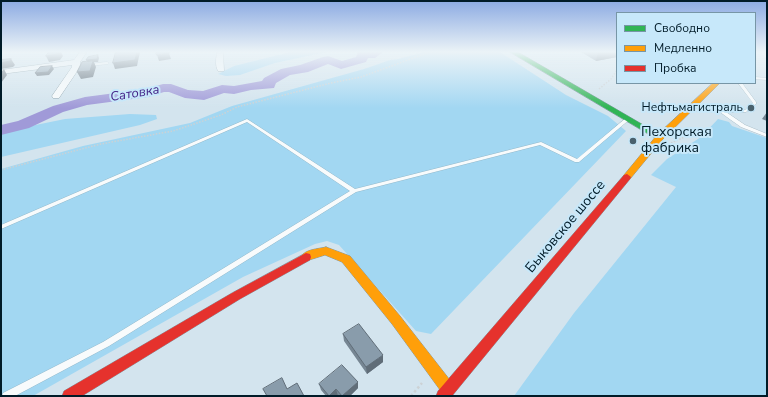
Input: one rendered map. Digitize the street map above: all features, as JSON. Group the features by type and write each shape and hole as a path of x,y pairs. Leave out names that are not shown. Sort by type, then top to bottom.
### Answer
{"street":[{"path":"1,72 15,71"},
{"path":"56,96 72,71"},
{"path":"545,71 660,138"},
{"name":"Быковское шоссе","path":"445,393 660,138 716,84"},
{"path":"69,396 236,296 312,254 326,252 346,259 396,320 445,393"}],"lane":[{"path":"756,78 767,79"},
{"path":"688,110 746,111 755,103 741,84"},
{"path":"722,110 739,124 752,131 767,136"},
{"path":"6,396 106,344 354,191 541,143 577,161 628,119"},
{"path":"1,227 247,120 354,191"}],"path":[{"path":"1,170 101,144 172,131 221,115 237,107 330,83 361,77 379,71"},
{"path":"589,96 611,79 616,72"},
{"path":"633,141 637,137"}],"shaded area":[{"path":"225,71 253,71 240,75 226,76 218,74"},
{"path":"359,71 528,71 566,95 608,116 626,131 431,334 416,331 339,245 327,241 315,244 243,277 33,396 1,396 1,169 83,146 190,123 232,106"},
{"path":"130,114 156,115 157,119 140,125 1,157 1,132 65,119"},
{"path":"718,119 729,122 732,126 767,138 767,396 514,396 574,313 676,187 651,175 667,159 701,137"}],"building":[{"path":"37,71 49,71 48,72 35,73"},
{"path":"78,71 90,71 90,71 77,72"},
{"path":"359,324 383,355 366,367 343,334"},
{"path":"342,365 358,382 342,396 336,389 329,396 319,384"},
{"path":"282,378 287,389 297,383 304,396 267,396 263,389"}],"waterway":[{"name":"Сатовка","path":"1,130 23,125 58,109 85,101 148,93 163,88 171,88 185,94 204,96 222,89 234,90 251,86 269,85 269,81 286,72 294,71"}],"traffic: fast":[{"path":"545,71 660,137"}],"traffic: slow":[{"path":"627,177 660,137 716,84"},
{"path":"306,257 326,251 346,259 396,320 448,389"}],"traffic: jam":[{"path":"443,396 627,177"},
{"path":"69,396 236,296 306,257"}],"place":[{"name":"Нефтьмагистраль","path":"751,108"},
{"name":"Пехорская фабрика","path":"633,141"}]}
